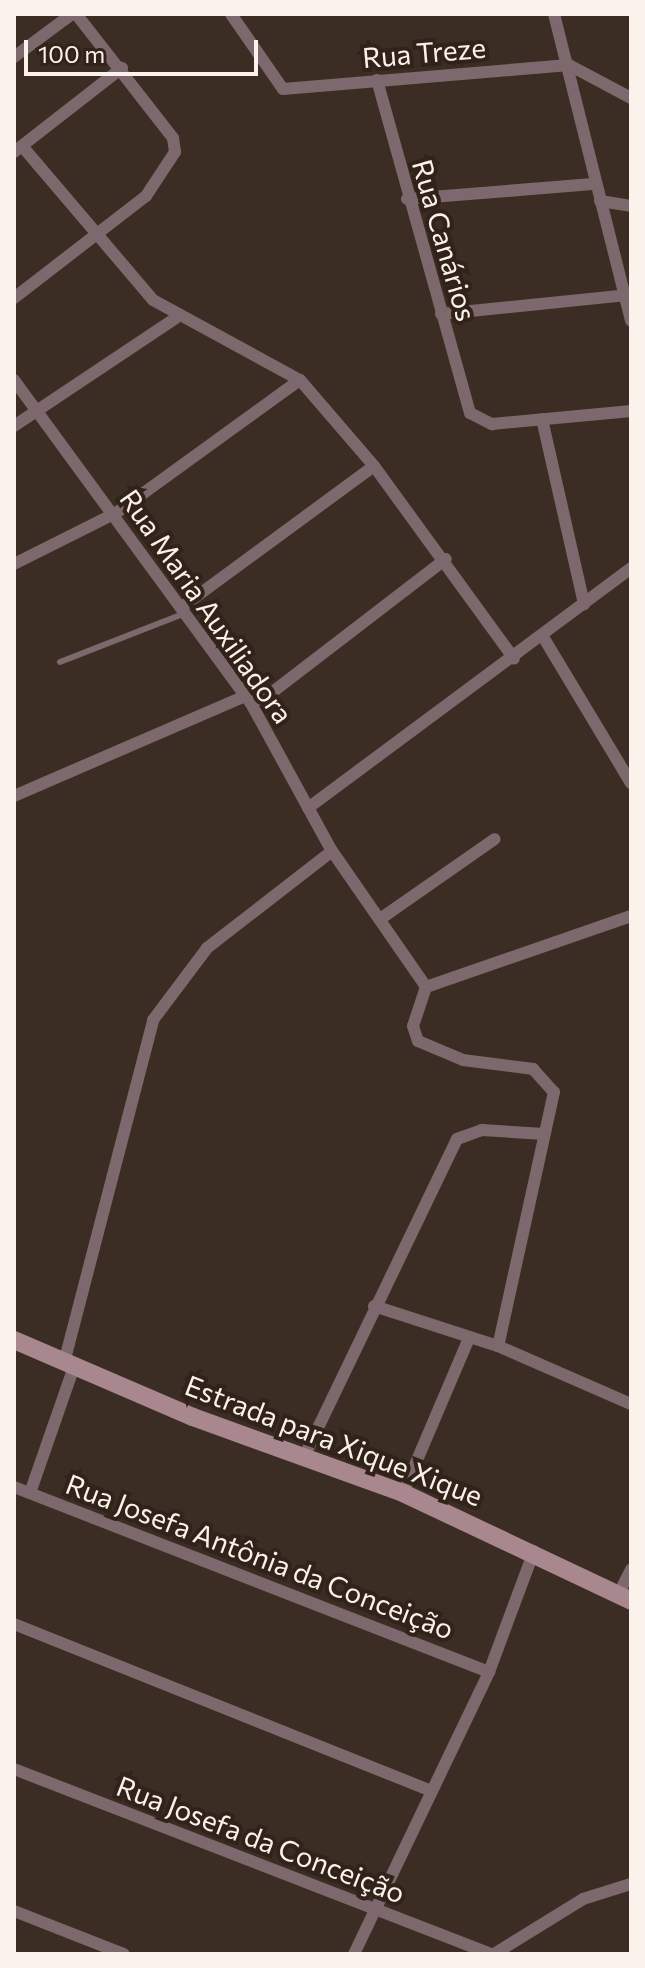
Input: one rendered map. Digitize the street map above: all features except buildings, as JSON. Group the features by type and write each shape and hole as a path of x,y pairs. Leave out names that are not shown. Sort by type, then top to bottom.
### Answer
{"street":[{"path":"14,57 74,14 122,68 173,138 175,152 158,183 97,235 14,298"},
{"name":"Rua Treze","path":"231,14 283,89 569,65"},
{"path":"554,14 631,320"},
{"path":"569,65 631,98"},
{"path":"122,68 18,149 176,318 300,380 374,466 446,559 514,659"},
{"name":"Rua Canários","path":"377,80 407,199 470,413 484,423 542,419"},
{"path":"407,199 595,184"},
{"path":"600,201 631,206"},
{"path":"441,314 627,295"},
{"path":"14,426 39,413 176,318"},
{"name":"Rua Maria Auxiliadora","path":"14,380 116,513 253,707 332,851 383,917 426,987"},
{"path":"14,564 116,513 300,380"},
{"path":"584,604 542,419 631,411"},
{"path":"185,610 374,466"},
{"path":"253,707 446,559"},
{"path":"308,808 514,659 631,568"},
{"path":"542,635 631,783"},
{"path":"14,796 245,696"},
{"path":"383,917 495,839"},
{"path":"30,1493 70,1362 153,1020 207,948 332,851"},
{"path":"498,1346 525,1249 554,1092 547,1077 463,1060 418,1041 413,1026 426,987 631,916"},
{"path":"303,1459 457,1139 482,1130 544,1134"},
{"path":"374,1306 498,1346 631,1404"},
{"path":"403,1493 469,1338"},
{"name":"Estrada para Xique Xique","path":"14,1340 303,1459 403,1493 534,1551 624,1598"},
{"name":"Rua Josefa Antônia da Conceição","path":"14,1487 489,1672"},
{"path":"354,1954 429,1790 489,1672 534,1551"},
{"path":"624,1598 631,1569"},
{"path":"14,1624 429,1790"},
{"name":"Rua Josefa da Conceição","path":"14,1769 493,1954"},
{"path":"493,1954 583,1899 631,1884"},
{"path":"14,1911 124,1954"}],"lane":[{"path":"60,662 185,610"}]}
